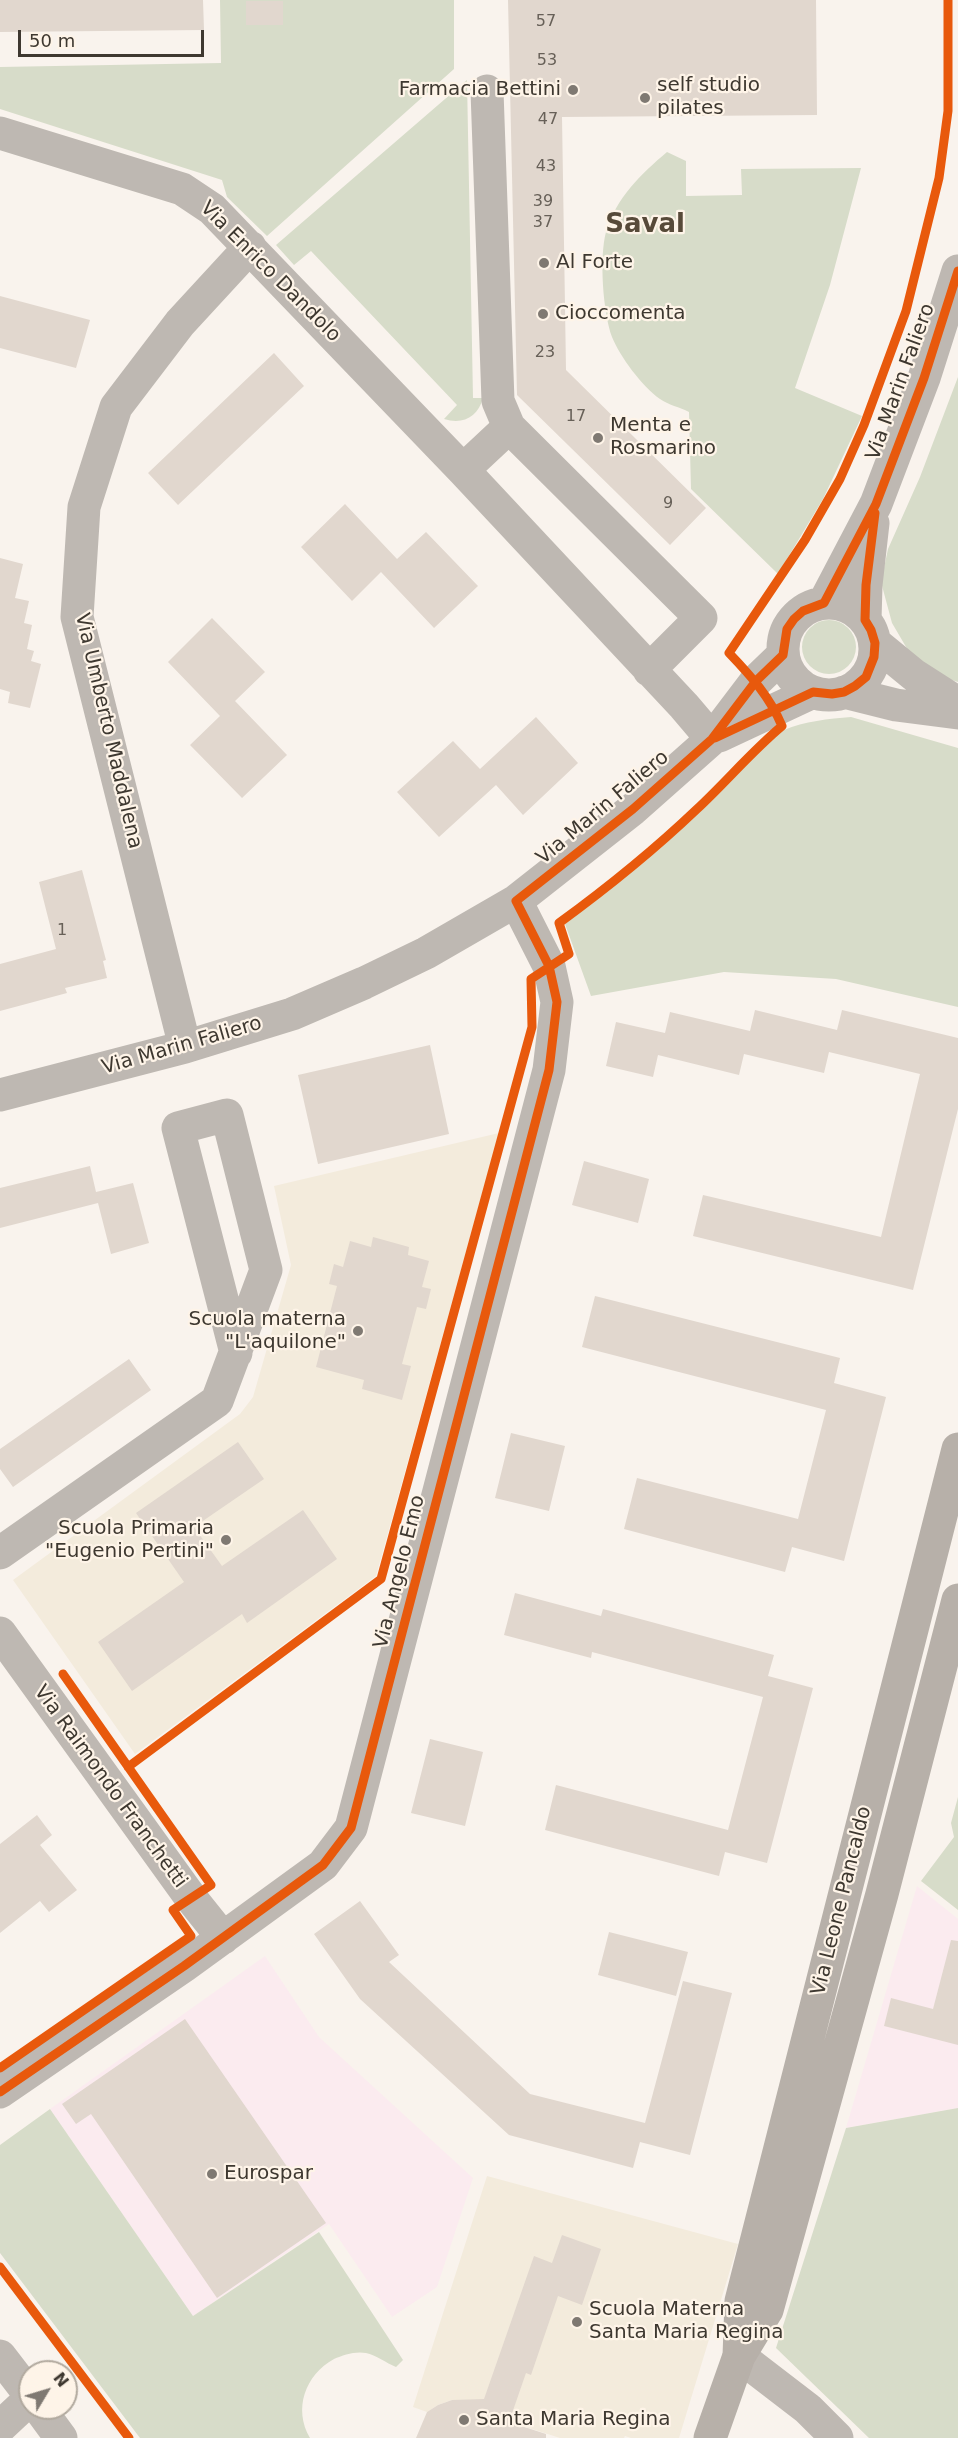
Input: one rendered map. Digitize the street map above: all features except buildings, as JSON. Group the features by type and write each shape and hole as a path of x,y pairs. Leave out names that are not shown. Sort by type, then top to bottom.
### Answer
{"main road":[{"name":"Via Leone Pancaldo","path":"738,2356 741,2301 746,2279 958,1449"},
{"name":"Via Leone Pancaldo","path":"710,2438 738,2356 767,2310 879,1905 958,1600"}],"street":[{"path":"487,91 498,400 509,427 701,618 649,670"},
{"name":"Via Enrico Dandolo","path":"0,133 182,189 212,209 463,470 684,706 712,739"},
{"name":"Via Umberto Maddalena","path":"185,1047 77,617 84,507 116,407 180,323 250,247"},
{"name":"Via Marin Faliero","path":"824,603 876,504 924,378 958,271"},
{"path":"463,470 509,427"},
{"name":"Via Marin Faliero","path":"712,739 828,692 855,686 866,677 874,657 866,585 876,504"},
{"path":"958,703 914,675 870,632 854,610 841,604 824,603 803,611 794,619 785,636 783,655 795,679 828,692 897,705 958,713"},
{"name":"Via Marin Faliero","path":"0,1095 185,1047 292,1014 426,953 516,901 633,809 712,739 756,681 783,655"},
{"name":"Via Angelo Emo","path":"0,2092 223,1938 323,1865 351,1828 549,1070 557,1002 549,966 516,901"},
{"path":"0,1554 217,1401 236,1353 266,1270 227,1115 178,1128 236,1353"},
{"name":"Via Raimondo Franchetti","path":"0,1633 191,1898 223,1938"},
{"path":"0,2356 18,2381"},
{"path":"738,2356 808,2409 837,2438"},
{"path":"0,2427 18,2409"},
{"path":"48,2420 61,2438"}],"shaded area":[{"path":"499,1133 376,1576 135,1754 13,1580 240,1414 253,1397 291,1265 274,1186"},
{"path":"917,1886 958,1919 958,2108 846,2128"},
{"path":"265,1956 319,2037 473,2178 437,2287 392,2317 329,2224 193,2316 50,2109"},
{"name":"Scuola Materna Santa Maria Regina","path":"487,2176 738,2244 679,2438 625,2436 624,2438 560,2438 482,2413 452,2400 427,2412 413,2407"}],"green space":[{"path":"220,0 454,0 454,69 267,236 227,197 222,180 0,109 0,67 221,63"},
{"path":"467,80 473,398 483,398 481,405 469,418 451,421 444,419 457,405 311,251 294,265 276,245"},
{"path":"667,152 686,161 686,196 742,195 741,169 861,168 830,285 795,388 862,416 823,499 778,574 691,489 689,412 663,401 646,387 620,353 609,327 602,270 606,232 616,208 630,188"},
{"path":"958,377 958,682 942,677 909,652 892,623 881,582 888,549 920,477"},
{"path":"829,620 839,622 848,628 854,637 856,647 854,657 848,666 839,672 829,674 819,672 810,666 804,657 802,647 804,637 810,628 819,622"},
{"path":"851,717 958,748 958,1007 836,979 724,972 591,996 565,924 676,832 711,799 763,743 784,730 800,724"},
{"path":"958,1797 958,1910 921,1881 954,1837 951,1823"},
{"path":"958,2108 958,2438 869,2438 776,2348 846,2128"},
{"path":"50,2109 193,2316 319,2232 403,2360 396,2367 370,2354 358,2353 334,2359 324,2366 309,2383 302,2404 302,2416 310,2438 140,2438 0,2253 0,2145"}],"cycle path":[{"path":"128,1767 381,1579 532,1027 531,979 569,954 559,923 664,839 782,726 759,687 729,653 805,540 840,479 864,425 906,311 939,178 948,111 948,0"},
{"path":"0,2092 184,1966 323,1865 351,1828 549,1070 557,1002 549,966 516,901 633,809 712,739 756,681 783,655 787,629 794,619 803,611 824,603 876,504 924,378 958,271"},
{"path":"715,738 813,692 832,694 844,692 866,677 874,657 875,643 865,620 866,585 875,513"},
{"path":"0,2068 191,1936 173,1910 211,1885 63,1674"},
{"path":"0,2267 129,2438"}],"place":[{"name":"Farmacia Bettini","path":"573,90"},
{"name":"self studio pilates","path":"645,98"},
{"name":"Al Forte","path":"544,263"},
{"name":"Cioccomenta","path":"543,314"},
{"name":"Menta e Rosmarino","path":"598,438"},
{"name":"Scuola materna \"L'aquilone\"","path":"358,1331"},
{"name":"Scuola Primaria \"Eugenio Pertini\"","path":"226,1540"},
{"name":"Eurospar","path":"212,2174"},
{"name":"Scuola Materna Santa Maria Regina","path":"577,2322"},
{"name":"Santa Maria Regina","path":"464,2420"}],"district":[{"name":"Saval","path":"645,225"}]}
